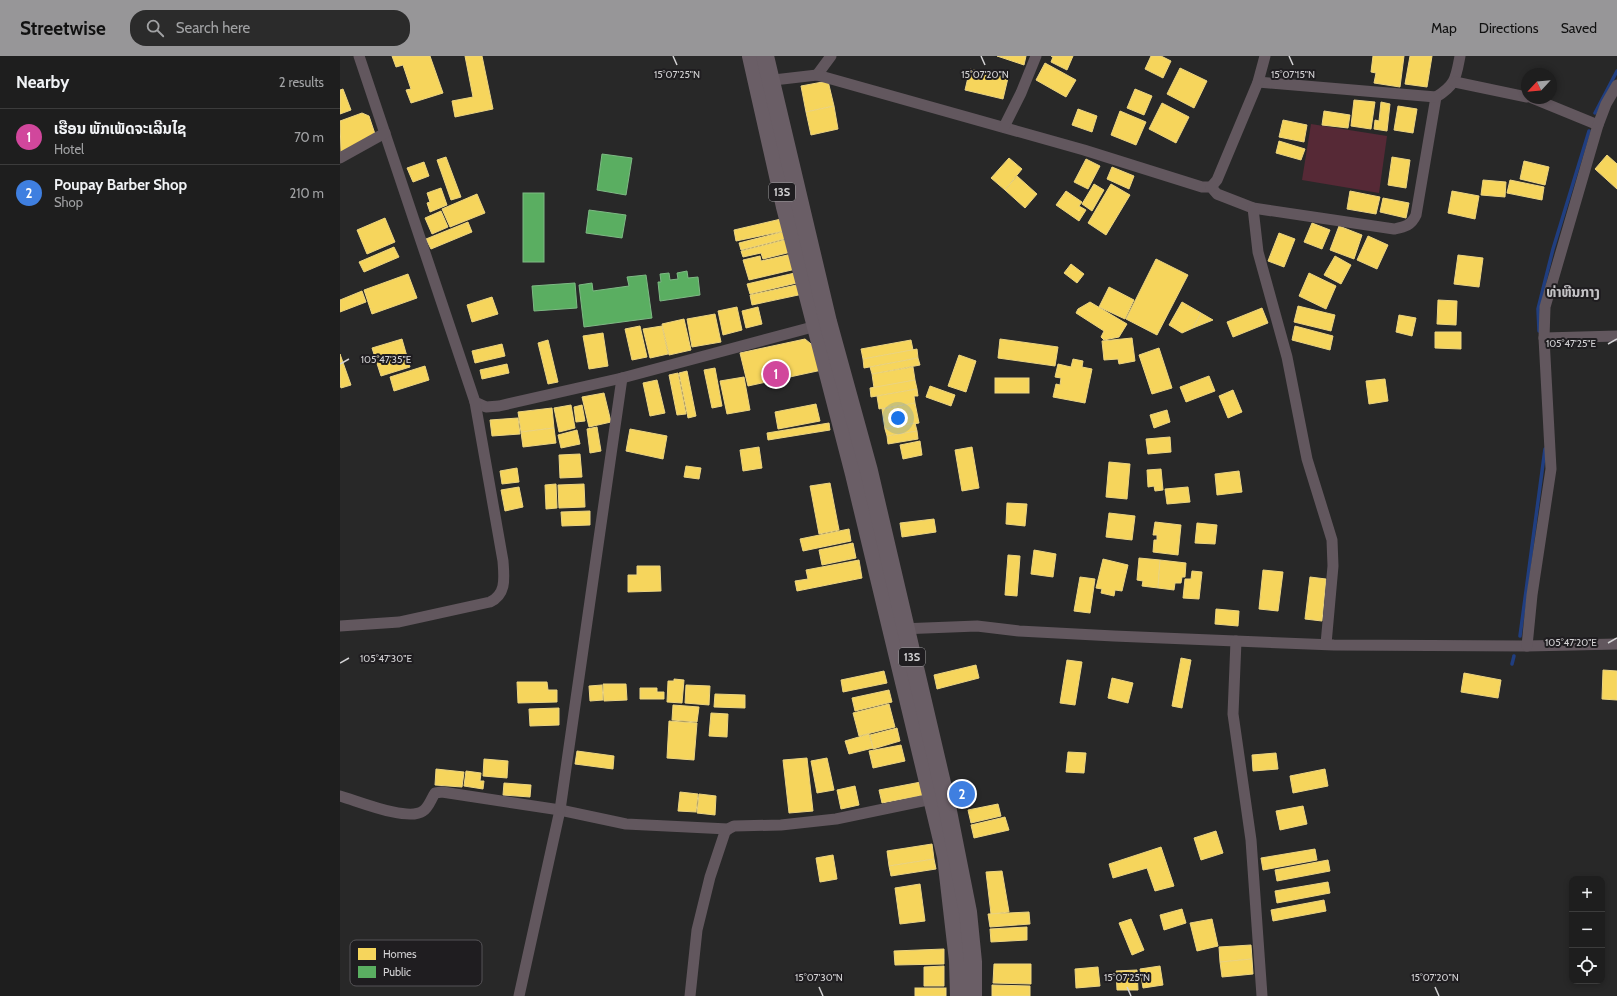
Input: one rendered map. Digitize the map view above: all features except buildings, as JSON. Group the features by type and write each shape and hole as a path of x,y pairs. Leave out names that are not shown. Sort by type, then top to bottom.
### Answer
{"highway":[{"name":"13S","path":"751,56 765,82"},
{"name":"13S","path":"765,56 765,82 822,324 869,471 898,629 932,799 946,857 954,911 959,996"},
{"name":"13S","path":"898,629 956,845 968,912 973,962 973,996"}],"street":[{"path":"340,626 399,622 490,602 499,596 505,578 475,402 360,56"},
{"path":"817,75 831,56"},
{"path":"1004,127 1021,94 1036,56"},
{"path":"765,82 817,75 1084,150 1202,187 1211,187 1217,180 1258,82 1265,56"},
{"path":"1258,82 1436,96 1446,91 1454,82 1460,56"},
{"path":"1454,82 1521,96"},
{"path":"1527,646 1532,595 1551,469 1544,338 1544,307 1598,125 1606,104 1617,85"},
{"path":"1211,187 1217,194 1253,208 1394,229 1408,226 1416,216 1436,96"},
{"path":"1547,104 1598,125"},
{"path":"340,158 385,133"},
{"path":"1253,208 1258,252 1287,357 1307,459 1332,540 1333,566 1326,644"},
{"path":"475,402 486,407 498,406 622,378 822,324"},
{"path":"1544,338 1617,336"},
{"path":"519,996 560,810 622,378"},
{"path":"898,629 977,626 1019,631 1326,644 1527,646 1617,644"},
{"path":"1236,641 1233,714 1251,840 1262,996"},
{"path":"340,796 406,815 422,812 428,806 436,793 442,792 560,810 626,824 728,829"},
{"path":"690,996 697,930 710,877 725,832 728,829 734,826 781,825 836,819 932,799"}],"shaded area":[{"path":"1311,124 1387,136 1379,193 1302,180"}],"waterway":[{"path":"1595,113 1617,71"},
{"path":"1539,331 1538,309 1553,249 1589,131"},
{"path":"1520,636 1545,449"},
{"path":"1512,664 1514,656"}],"place":[{"name":"ເຮືອນ ພັກເພັດຈະເລີນໄຊ","path":"776,374"},
{"name":"Poupay Barber Shop","path":"962,794"}],"district":[{"name":"ທ່າຫີນກາງ","path":"1573,292"}]}
